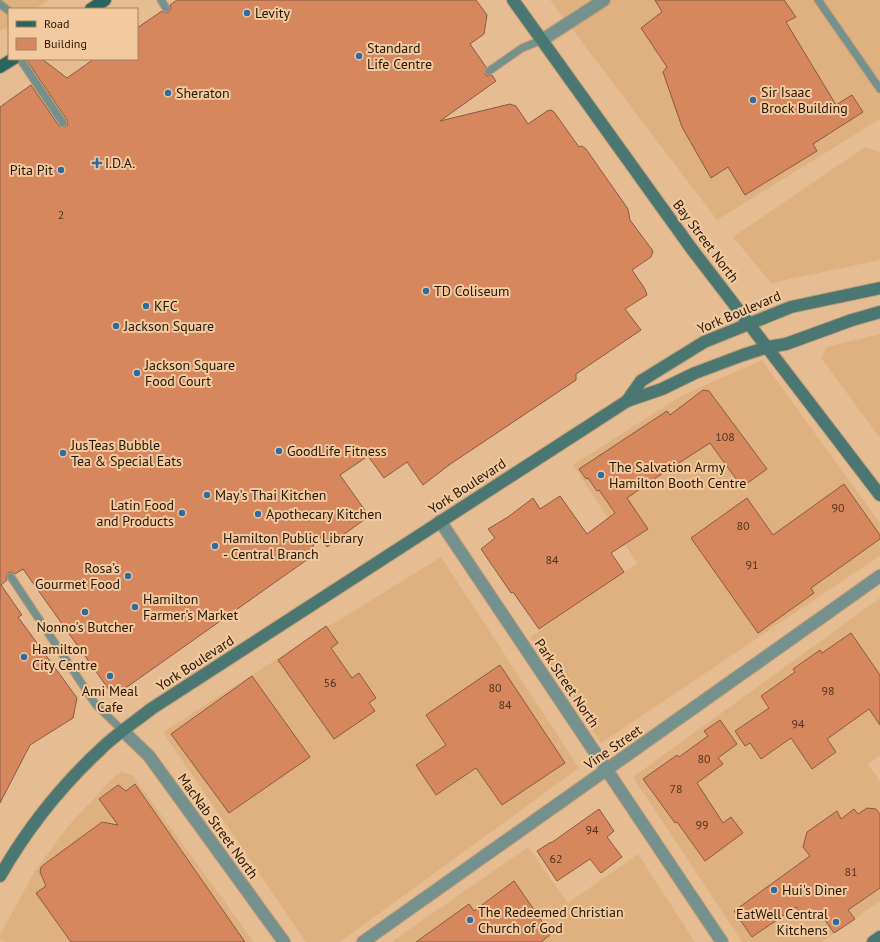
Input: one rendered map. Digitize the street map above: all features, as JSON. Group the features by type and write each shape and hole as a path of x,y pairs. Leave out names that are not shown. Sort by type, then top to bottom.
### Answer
{"main road":[{"path":"93,8 105,0"},
{"name":"Bay Street North","path":"513,0 674,225 880,495"},
{"path":"0,67 11,60"},
{"name":"York Boulevard","path":"627,401 642,381 704,342 791,307 880,288"},
{"name":"York Boulevard","path":"0,876 24,836 62,789 101,748 152,709 627,401 662,390 695,373 726,361 768,347 786,344 848,321 880,312"},
{"path":"873,942 880,937"}],"street":[{"path":"542,40 604,0"},
{"name":"Park Street North","path":"440,521 722,942"},
{"name":"Vine Street","path":"363,942 880,576"},
{"name":"MacNab Street North","path":"123,731 149,756 284,942"}],"lane":[{"path":"161,0 166,8"},
{"path":"818,0 880,89"},
{"path":"0,4 8,10"},
{"path":"489,71 522,48 542,40"},
{"path":"21,60 63,123"},
{"path":"11,577 96,705 123,731"}],"shaded area":[{"path":"0,0 49,0 37,8 8,8 8,27 0,31"},
{"path":"550,0 880,0 880,119 717,220"},
{"path":"865,147 880,152 880,260 771,283 733,237"},
{"path":"880,334 880,438 821,358 827,347"},
{"path":"762,360 880,523 880,556 601,743 530,637 637,563 573,465 681,396"},
{"path":"441,557 579,768 340,942 306,942 163,732 302,643"},
{"path":"880,598 880,756 868,764 880,781 880,901 822,942 742,942 633,777"},
{"path":"121,772 132,775 254,942 5,942 0,939 0,935 35,871 69,825 115,776"},
{"path":"528,847 568,903 638,854 695,942 391,942"}],"building":[{"path":"177,0 476,0 487,15 484,34 470,44 486,67 485,74 487,76 492,75 496,81 440,121 510,104 516,106 528,124 547,111 551,110 554,112 579,147 582,146 586,149 628,209 630,220 653,251 651,257 632,270 645,289 647,295 625,309 641,330 576,374 576,380 449,465 423,485 407,462 384,478 368,456 340,475 369,516 327,547 318,534 308,559 117,694 112,694 23,569 15,574 11,572 8,573 6,577 7,580 1,585 22,615 18,617 77,698 73,718 30,745 0,803 0,107 31,85 59,126 65,127 68,125 67,120 27,60 43,60 67,78 93,60 138,60 138,27 162,11 166,13 169,12 171,8 170,5"},
{"name":"Sir Isaac Brock Building","path":"655,0 784,0 796,17 786,22 836,105 852,95 863,112 813,144 817,151 745,195 728,167 711,178 682,127 663,72 667,67 641,28 662,12"},
{"path":"703,390 709,391 767,469 742,487 710,443 627,498 648,529 611,553 624,572 539,629 513,592 511,593 481,549 495,538 488,529 508,517 533,498 540,509 560,496 587,534 615,513 599,490 597,491 588,478 586,479 579,469 667,411 670,415"},
{"path":"844,484 880,535 880,539 811,588 814,593 758,633 691,538 747,498 773,535"},
{"path":"326,626 338,643 331,648 352,678 359,673 376,698 369,703 375,711 334,739 278,660"},
{"path":"851,633 880,675 880,725 869,709 827,739 836,752 812,769 791,738 761,759 750,743 745,746 735,731 769,708 761,696 795,672 793,669 820,650 822,653"},
{"path":"500,665 565,763 502,805 476,768 436,795 416,765 446,745 426,715"},
{"path":"252,676 310,757 229,813 171,734"},
{"path":"720,720 737,744 718,758 723,764 697,783 723,823 731,817 743,833 705,861 643,779 677,755 679,757 708,736 704,731"},
{"path":"135,784 245,942 71,942 36,893 46,886 40,872 41,867 102,822 118,825 99,799 118,785 126,791"},
{"path":"867,808 876,809 880,814 880,888 848,910 855,919 834,933 818,910 805,919 796,907 752,937 734,911 810,856 803,847 807,832 837,811 841,819 854,809 858,814"},
{"path":"599,809 614,831 607,837 622,857 601,873 590,859 557,881 537,851 551,843"},
{"path":"514,881 551,934 541,942 416,942 469,904 474,911"}],"place":[{"name":"Levity","path":"247,13"},
{"name":"Standard Life Centre","path":"359,56"},
{"name":"Sheraton","path":"168,93"},
{"name":"Sir Isaac Brock Building","path":"753,100"},
{"name":"I.D.A.","path":"97,163"},
{"name":"Pita Pit","path":"61,170"},
{"name":"TD Coliseum","path":"426,291"},
{"name":"KFC","path":"146,306"},
{"name":"Jackson Square","path":"116,326"},
{"name":"Jackson Square Food Court","path":"137,373"},
{"name":"GoodLife Fitness","path":"279,451"},
{"name":"JusTeas Bubble Tea & Special Eats","path":"63,453"},
{"name":"The Salvation Army Hamilton Booth Centre","path":"601,475"},
{"name":"May's Thai Kitchen","path":"207,495"},
{"name":"Latin Food and Products","path":"182,513"},
{"name":"Apothecary Kitchen","path":"258,514"},
{"name":"Hamilton Public Library - Central Branch","path":"215,546"},
{"name":"Rosa’s Gourmet Food","path":"128,576"},
{"name":"Hamilton Farmer's Market","path":"135,607"},
{"name":"Nonno's Butcher","path":"85,612"},
{"name":"Hamilton City Centre","path":"24,657"},
{"name":"Ami Meal Cafe","path":"110,676"},
{"name":"Hui's Diner","path":"774,890"},
{"name":"The Redeemed Christian Church of God","path":"470,920"},
{"name":"EatWell Central Kitchens","path":"836,922"}]}
